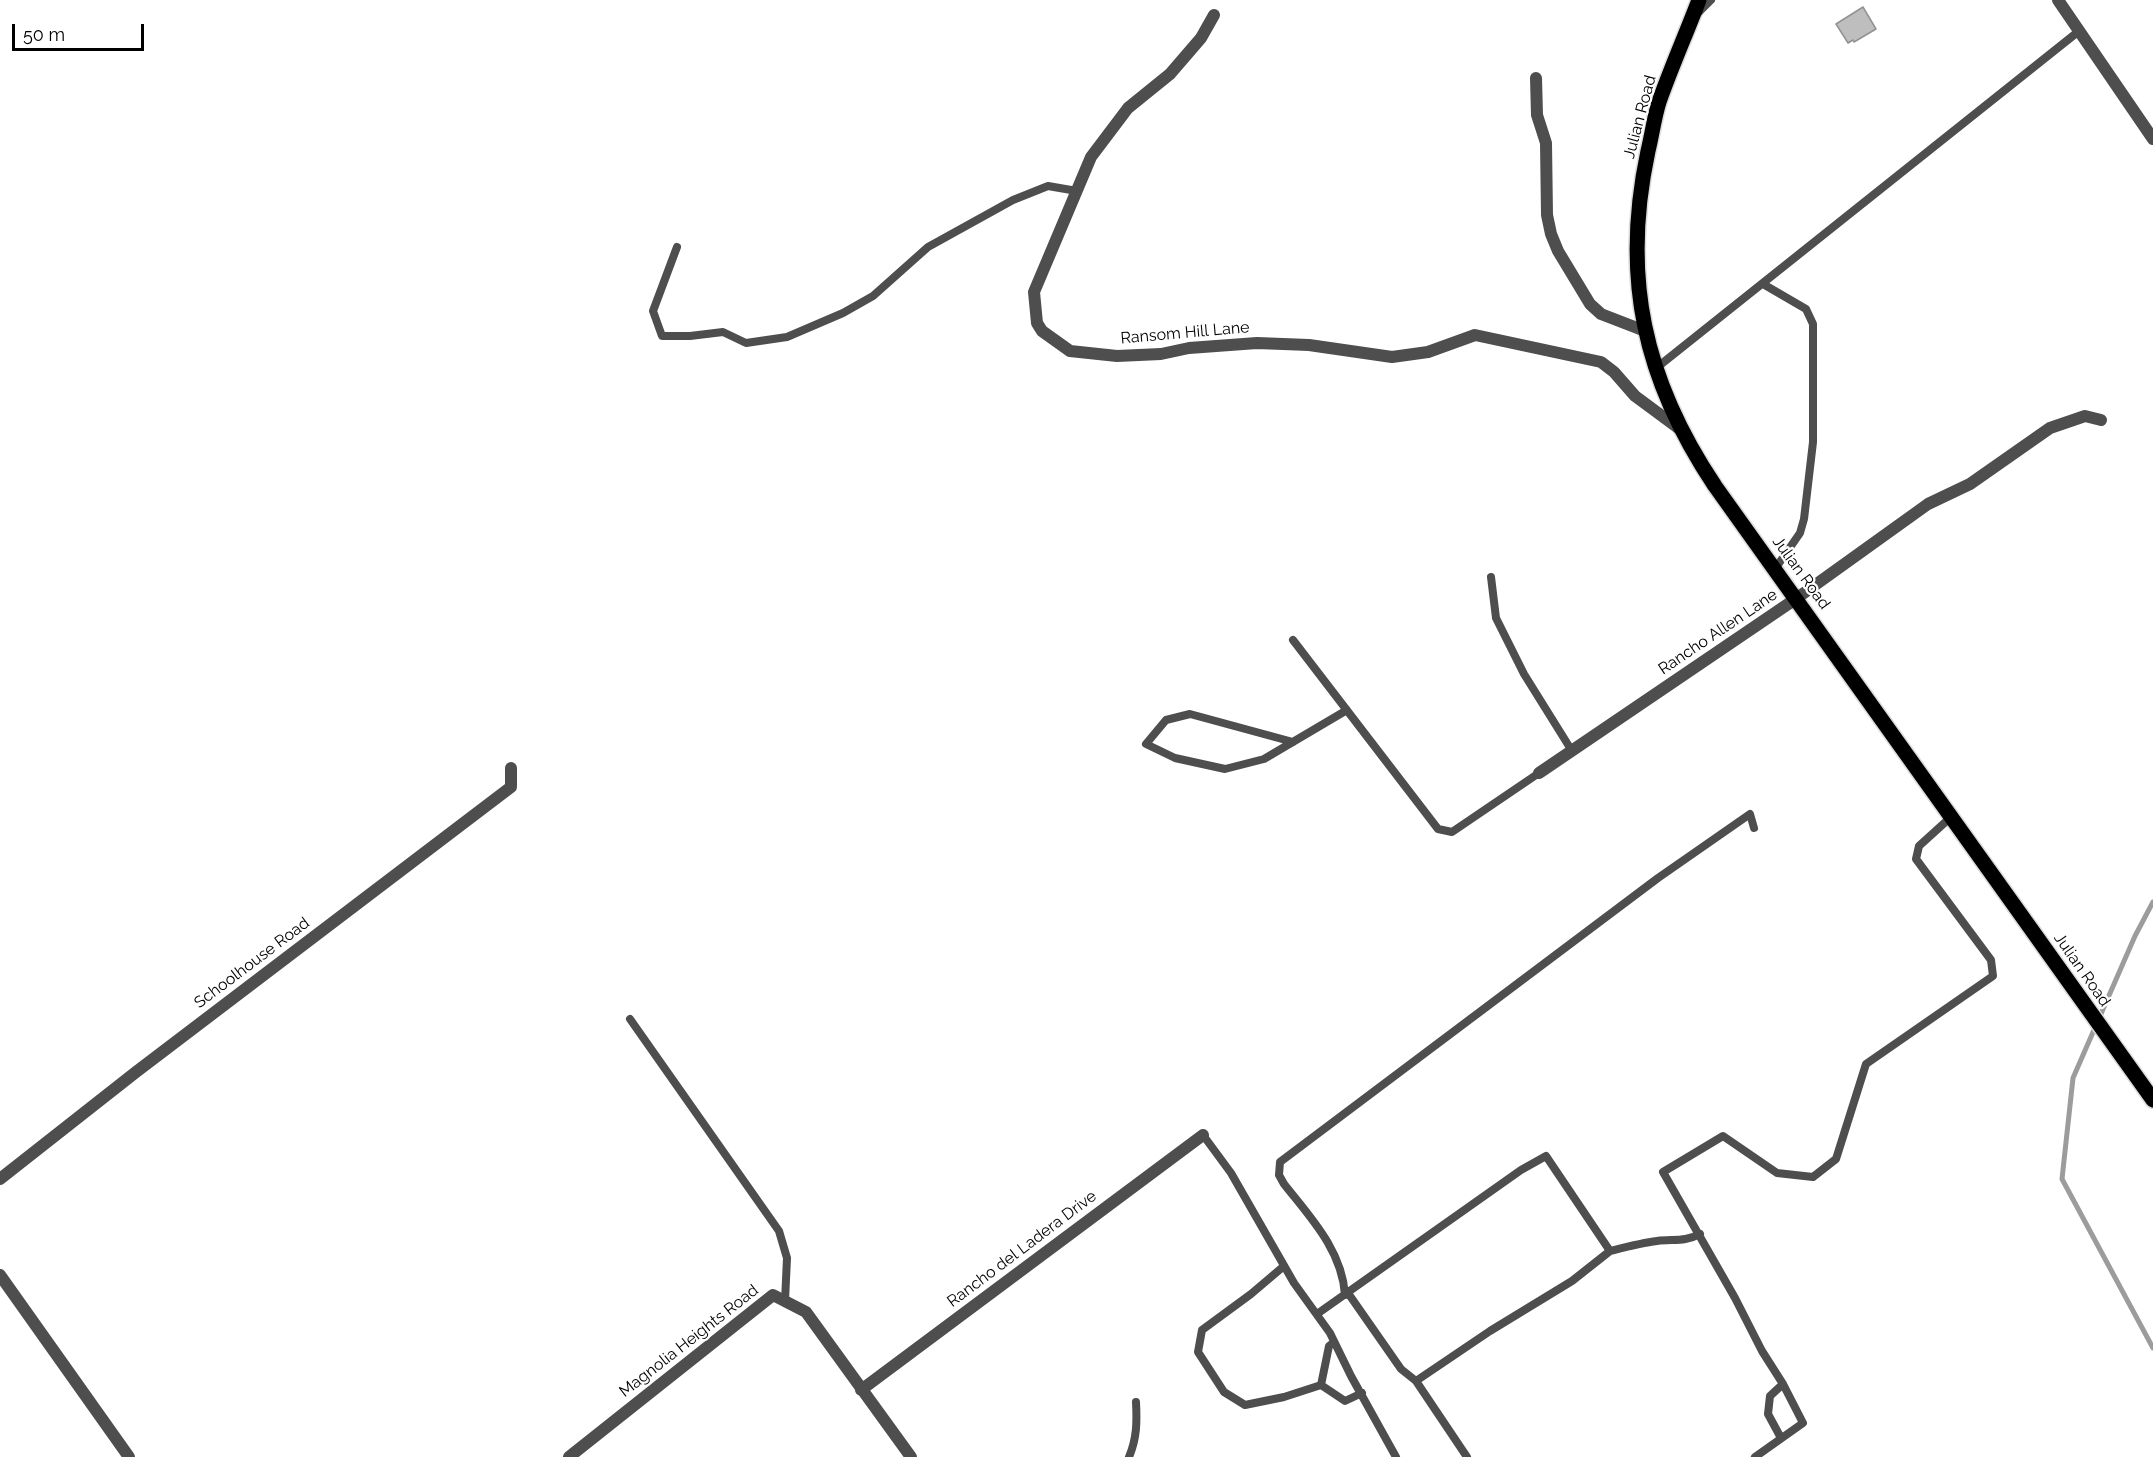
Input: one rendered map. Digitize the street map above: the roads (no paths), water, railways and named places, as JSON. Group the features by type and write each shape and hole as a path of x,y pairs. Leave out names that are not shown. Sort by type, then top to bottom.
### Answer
{"main road":[{"name":"Julian Road","path":"1699,0 1659,103 1640,189 1637,260 1645,331 1656,369 1681,430 1715,486 2153,1100"}],"street":[{"path":"2058,0 2153,138"},
{"name":"Ransom Hill Lane","path":"1214,15 1202,38 1170,74 1128,108 1092,157 1034,292 1037,323 1042,331 1070,351 1117,356 1161,354 1189,348 1257,343 1309,345 1392,357 1428,352 1475,335 1601,362 1614,372 1635,396 1681,430"},
{"path":"1536,78 1537,115 1546,143 1547,215 1558,251 1590,304 1601,314 1645,331"},
{"name":"Rancho Allen Lane","path":"1539,773 1797,598 1928,504 1970,484 2050,428 2085,416 2102,420"},
{"name":"Schoolhouse Road","path":"0,1179 136,1072 511,787 511,768"},
{"name":"Rancho del Ladera Drive","path":"861,1390 1203,1135"},
{"path":"0,1275 129,1457"},
{"name":"Magnolia Heights Road","path":"569,1457 773,1295 806,1312 911,1457"}],"lane":[{"path":"1692,18 1711,0"},
{"path":"1656,369 2079,31"},
{"path":"677,247 653,311 662,336 690,336 723,332 747,344 787,337 843,313 873,296 928,248 1012,200 1048,186 1077,191"},
{"path":"1762,284 1806,309 1813,324 1813,442 1804,519 1800,533 1775,569"},
{"path":"1491,577 1496,618 1524,674 1572,751"},
{"path":"1293,640 1438,829 1452,832 1539,773"},
{"path":"1293,742 1190,714 1166,720 1146,744 1175,758 1225,769 1264,759 1293,742 1347,710"},
{"path":"1467,1457 1416,1381 1401,1369 1346,1294 1344,1279 1330,1245 1284,1184 1279,1175 1280,1162 1658,878 1750,814 1754,828"},
{"path":"1755,1457 1803,1423 1783,1384 1762,1351 1736,1298 1664,1172 1723,1136 1777,1173 1813,1178 1836,1159 1866,1064 1993,976 1991,960 1916,859 1919,846 1952,817"},
{"path":"630,1018 779,1231 787,1258 785,1301"},
{"path":"1203,1135 1231,1173 1284,1266 1335,1342 1396,1457"},
{"path":"1317,1314 1521,1170 1546,1156 1610,1251"},
{"path":"1416,1381 1490,1331 1572,1281 1610,1251 1652,1242 1688,1240 1700,1234"},
{"path":"1284,1266 1202,1330 1198,1352 1224,1392 1245,1405 1284,1397 1321,1385"},
{"path":"1321,1385 1329,1346 1335,1342"},
{"path":"1781,1438 1768,1414 1770,1396 1783,1384"},
{"path":"1321,1385 1345,1401 1362,1393"},
{"path":"1128,1457 1137,1429 1136,1402"}],"waterway":[{"path":"2153,902 2135,936 2073,1078 2062,1179 2153,1348"}]}
